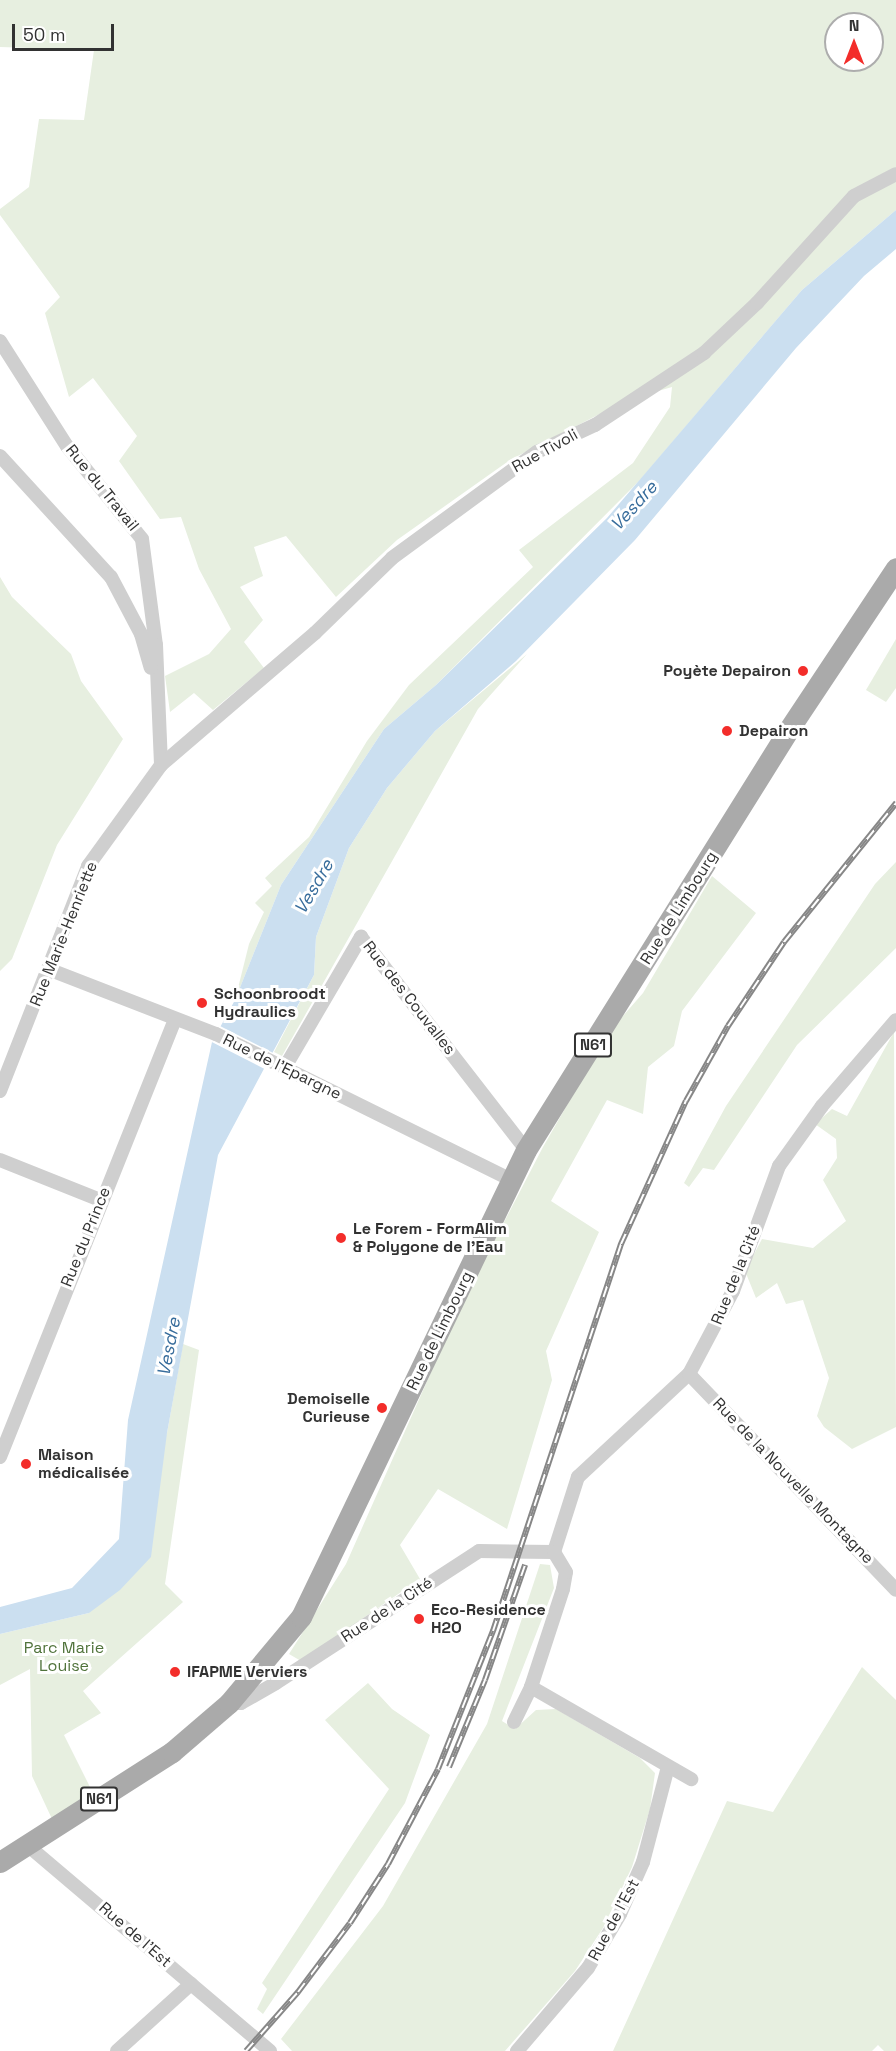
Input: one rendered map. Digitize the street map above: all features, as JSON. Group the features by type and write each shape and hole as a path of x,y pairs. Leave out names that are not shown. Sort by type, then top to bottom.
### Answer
{"main road":[{"name":"Rue de Limbourg","path":"0,1862 172,1752 229,1703 301,1617 434,1348 510,1179 526,1150 789,729 896,568"}],"street":[{"name":"Rue Tivoli","path":"196,736 315,633 392,558 537,452 595,425 704,353 757,303 854,196 896,174"},
{"name":"Rue du Travail","path":"0,341 67,446 142,539 152,600 157,688"},
{"path":"0,456 111,577 141,634 157,688 161,765"},
{"name":"Rue Marie-Henriette","path":"0,1090 88,866 161,765 196,736"},
{"name":"Rue des Couvalles","path":"282,1065 362,937 526,1150"},
{"name":"Rue de l'Epargne","path":"48,969 216,1034 510,1179"},
{"name":"Rue du Prince","path":"0,1456 100,1200 175,1020"},
{"name":"Rue de la Cité","path":"229,1703 241,1703 276,1683 479,1551 554,1552 578,1477 690,1374 733,1291 779,1166 822,1106 896,1020"},
{"path":"0,1160 100,1200"},
{"name":"Rue de la Nouvelle Montagne","path":"690,1374 896,1590"},
{"path":"514,1722 531,1687 565,1577 563,1562 554,1552"},
{"path":"531,1687 690,1779"},
{"name":"Rue de l'Est","path":"517,2051 588,1968 620,1914 643,1862 668,1767"},
{"name":"Rue de l'Est","path":"26,1844 270,2051"},
{"path":"117,2051 191,1984"}],"green space":[{"path":"0,0 896,0 896,210 802,290 640,480 436,685 384,729 281,885 235,1000 249,944 264,912 255,903 272,886 265,878 309,837 367,741 409,685 533,567 519,550 633,463 670,407 672,387 627,400 510,460 397,540 336,597 286,536 254,547 263,576 240,587 263,620 244,642 264,668 213,710 194,693 170,712 165,676 209,654 231,629 199,569 181,517 160,519 119,461 137,436 93,378 69,397 45,313 60,297 0,215 0,209 29,187 39,119 84,120 94,50 0,47"},
{"path":"0,577 12,597 71,654 81,681 123,739 57,845 12,959 0,971"},
{"path":"896,639 896,688 886,702 866,690"},
{"path":"527,654 478,709 282,1056 274,1052 314,975 316,937 349,848 387,788 435,731"},
{"path":"896,862 896,948 797,1045 714,1170 703,1168 689,1187 684,1183 726,1106 875,884"},
{"path":"712,876 756,913 682,1011 674,1046 648,1067 643,1114 607,1100 551,1201 599,1232 546,1351 552,1380 507,1529 438,1489 400,1545 420,1579 301,1661 289,1654 346,1564 460,1307 543,1147 609,1032 643,993"},
{"path":"894,1032 896,1427 852,1449 824,1427 817,1416 829,1378 803,1300 786,1304 777,1283 756,1298 745,1271 762,1239 813,1248 846,1221 823,1180 837,1158 836,1139 815,1124 832,1109 847,1116"},
{"name":"Parc Marie Louise","path":"183,1344 199,1350 165,1584 183,1602 83,1691 101,1713 64,1735 94,1795 52,1819 32,1776 30,1669 0,1685 0,1634 89,1613 167,1433"},
{"path":"540,1564 550,1565 554,1588 502,1721 515,1729 536,1710 556,1709 640,1758 655,1773 650,1809 632,1867 603,1928 575,1971 505,2051 292,2051 281,2039 383,1906 487,1724"},
{"path":"862,1667 896,1700 896,2051 884,2051 878,2045 872,2051 613,2051 727,1801 773,1812"},
{"path":"368,1683 392,1709 430,1735 405,1803 263,2014 257,2009 267,1989 262,1983 389,1789 325,1720"}],"water":[{"name":"Vesdre","path":"896,210 896,249 864,276 796,348 635,540 516,661 435,731 387,788 349,848 316,937 314,975 218,1155 167,1433 151,1557 120,1590 89,1613 0,1634 0,1607 72,1588 119,1539 128,1420 212,1042 235,1000 281,885 384,729 436,685 607,518 802,290"}],"pier":[{"path":"220,1026 276,1055 268,1071 212,1042"}],"railway":[{"path":"246,2051 298,1992 350,1923 388,1864 438,1769 493,1631 621,1244 686,1101 728,1026 784,942 896,803"},
{"path":"449,1767 485,1680 525,1565"}],"place":[{"name":"Poyète Depairon","path":"803,671"},
{"name":"Depairon","path":"727,731"},
{"name":"Schoonbroodt Hydraulics","path":"202,1003"},
{"name":"Le Forem - FormAlim & Polygone de l'Eau","path":"341,1238"},
{"name":"Demoiselle Curieuse","path":"382,1408"},
{"name":"Maison médicalisée","path":"26,1464"},
{"name":"Eco-Residence H2O","path":"419,1619"},
{"name":"IFAPME Verviers","path":"175,1672"}]}
